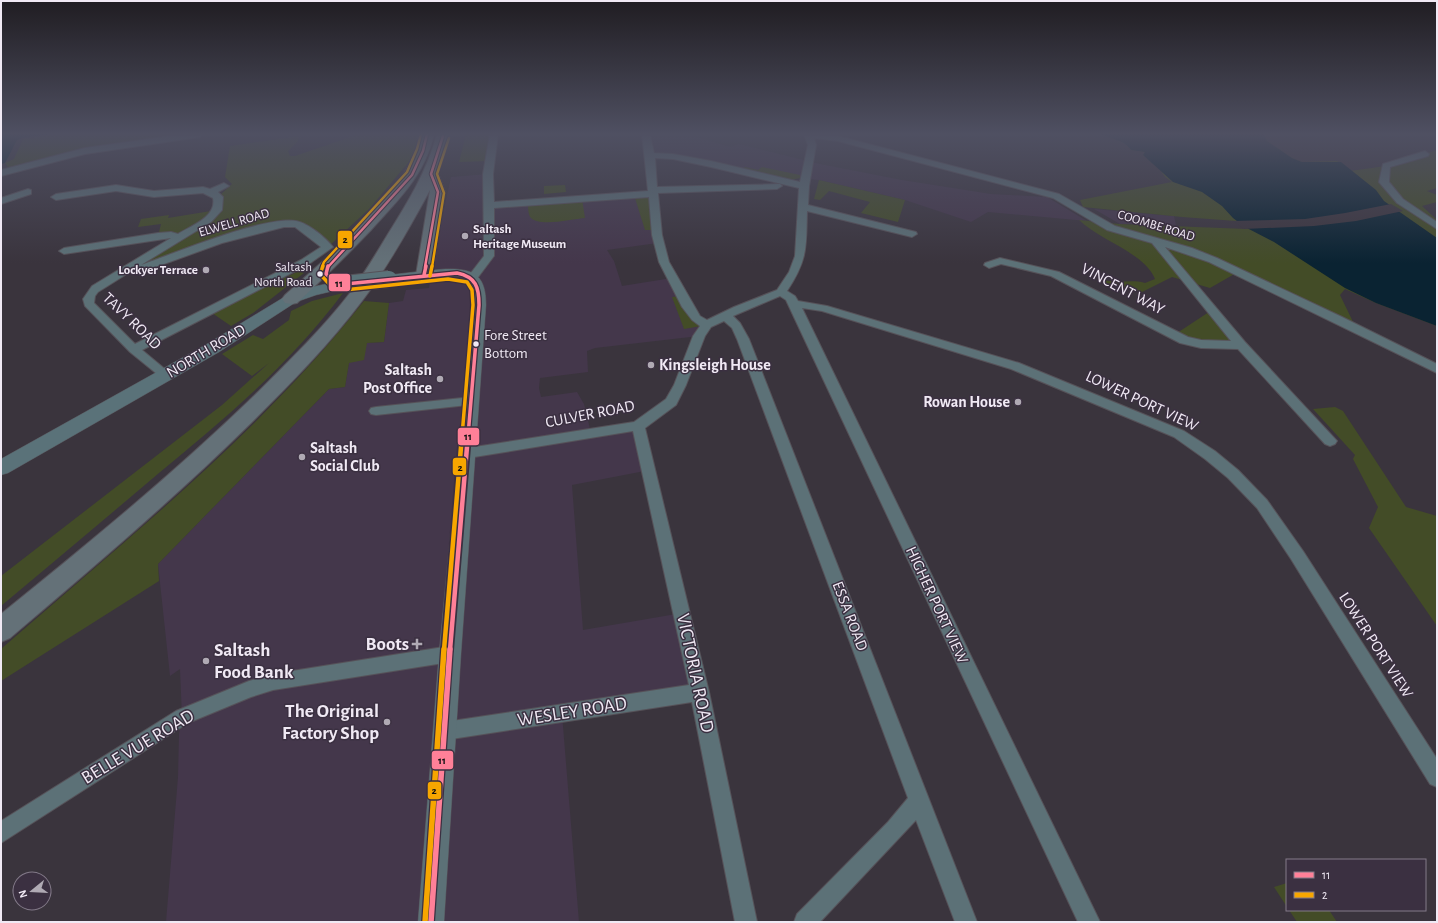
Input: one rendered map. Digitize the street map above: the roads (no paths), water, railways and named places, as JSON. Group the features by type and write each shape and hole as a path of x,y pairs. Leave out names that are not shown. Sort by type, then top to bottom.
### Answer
{"highway":[{"path":"291,299 328,266 410,177"},
{"path":"1,630 138,515 216,445 308,353 356,296 388,249 430,177"},
{"path":"424,276 438,192 433,177"},
{"path":"328,266 326,274 329,278 336,282 345,284"}],"main road":[{"name":"NORTH ROAD","path":"3,463 166,375 213,348 291,299 312,291 345,284 424,276"}],"street":[{"path":"472,278 489,256 489,177"},
{"path":"652,177 657,235 664,262 688,307 696,318 708,325"},
{"path":"770,177 802,184"},
{"path":"780,292 794,272 800,256 804,206 802,184 804,177"},
{"name":"COOMBE ROAD","path":"985,177 1056,196 1111,228 1188,250 1212,260 1338,319 1437,369"},
{"path":"1385,177 1384,182 1400,201 1437,226"},
{"path":"78,193 82,181"},
{"path":"489,205 653,192 802,184"},
{"path":"56,197 116,188 154,194 203,190 211,192 224,186"},
{"name":"TAVY ROAD","path":"166,375 134,349 89,304 88,299 90,294 96,288 192,231 216,212 219,202 218,196 211,192"},
{"path":"1,201 28,193"},
{"path":"804,206 912,234"},
{"name":"ELWELL ROAD","path":"117,275 136,271 233,236 286,223 295,224 328,247 305,262 134,349"},
{"path":"64,251 158,236 171,235 178,238"},
{"path":"1156,241 1290,407 1330,441"},
{"name":"VINCENT WAY","path":"989,265 1000,261 1055,274 1184,340 1201,344 1241,345"},
{"path":"424,276 461,273 472,278 477,283 479,305 472,368 472,402 450,654 430,922"},
{"name":"CULVER ROAD","path":"468,453 638,426 671,402 680,385 699,336 708,325 724,316 780,292"},
{"name":"HIGHER PORT VIEW","path":"780,292 791,298 794,304 1089,922"},
{"name":"LOWER PORT VIEW","path":"794,304 823,308 1015,366 1079,391 1179,434 1210,455 1234,474 1262,504 1410,732 1437,777"},
{"name":"ESSA ROAD","path":"724,316 732,320 739,329 747,349 966,922"},
{"path":"376,412 472,402"},
{"name":"VICTORIA ROAD","path":"638,426 649,466 700,692 714,769 746,922"},
{"name":"BELLE VUE ROAD","path":"1,833 172,723 243,692 273,682 450,654"},
{"name":"WESLEY ROAD","path":"445,732 700,692"},
{"path":"805,922 895,829 919,801"}],"water":[{"path":"1168,177 1360,177 1376,190 1384,201 1437,238 1437,326 1376,303 1345,288 1274,242 1245,227 1233,218 1222,206 1202,192 1173,182"}],"place":[{"name":"Saltash Heritage Museum","path":"465,236"},
{"name":"Lockyer Terrace","path":"206,270"},
{"name":"Saltash North Road","path":"320,274"},
{"name":"Fore Street Bottom","path":"476,344"},
{"name":"Kingsleigh House","path":"651,365"},
{"name":"Saltash Post Office","path":"440,379"},
{"name":"Rowan House","path":"1018,402"},
{"name":"Saltash Social Club","path":"302,457"},
{"name":"Boots","path":"417,644"},
{"name":"Saltash Food Bank","path":"206,661"},
{"name":"The Original Factory Shop","path":"387,722"}]}
